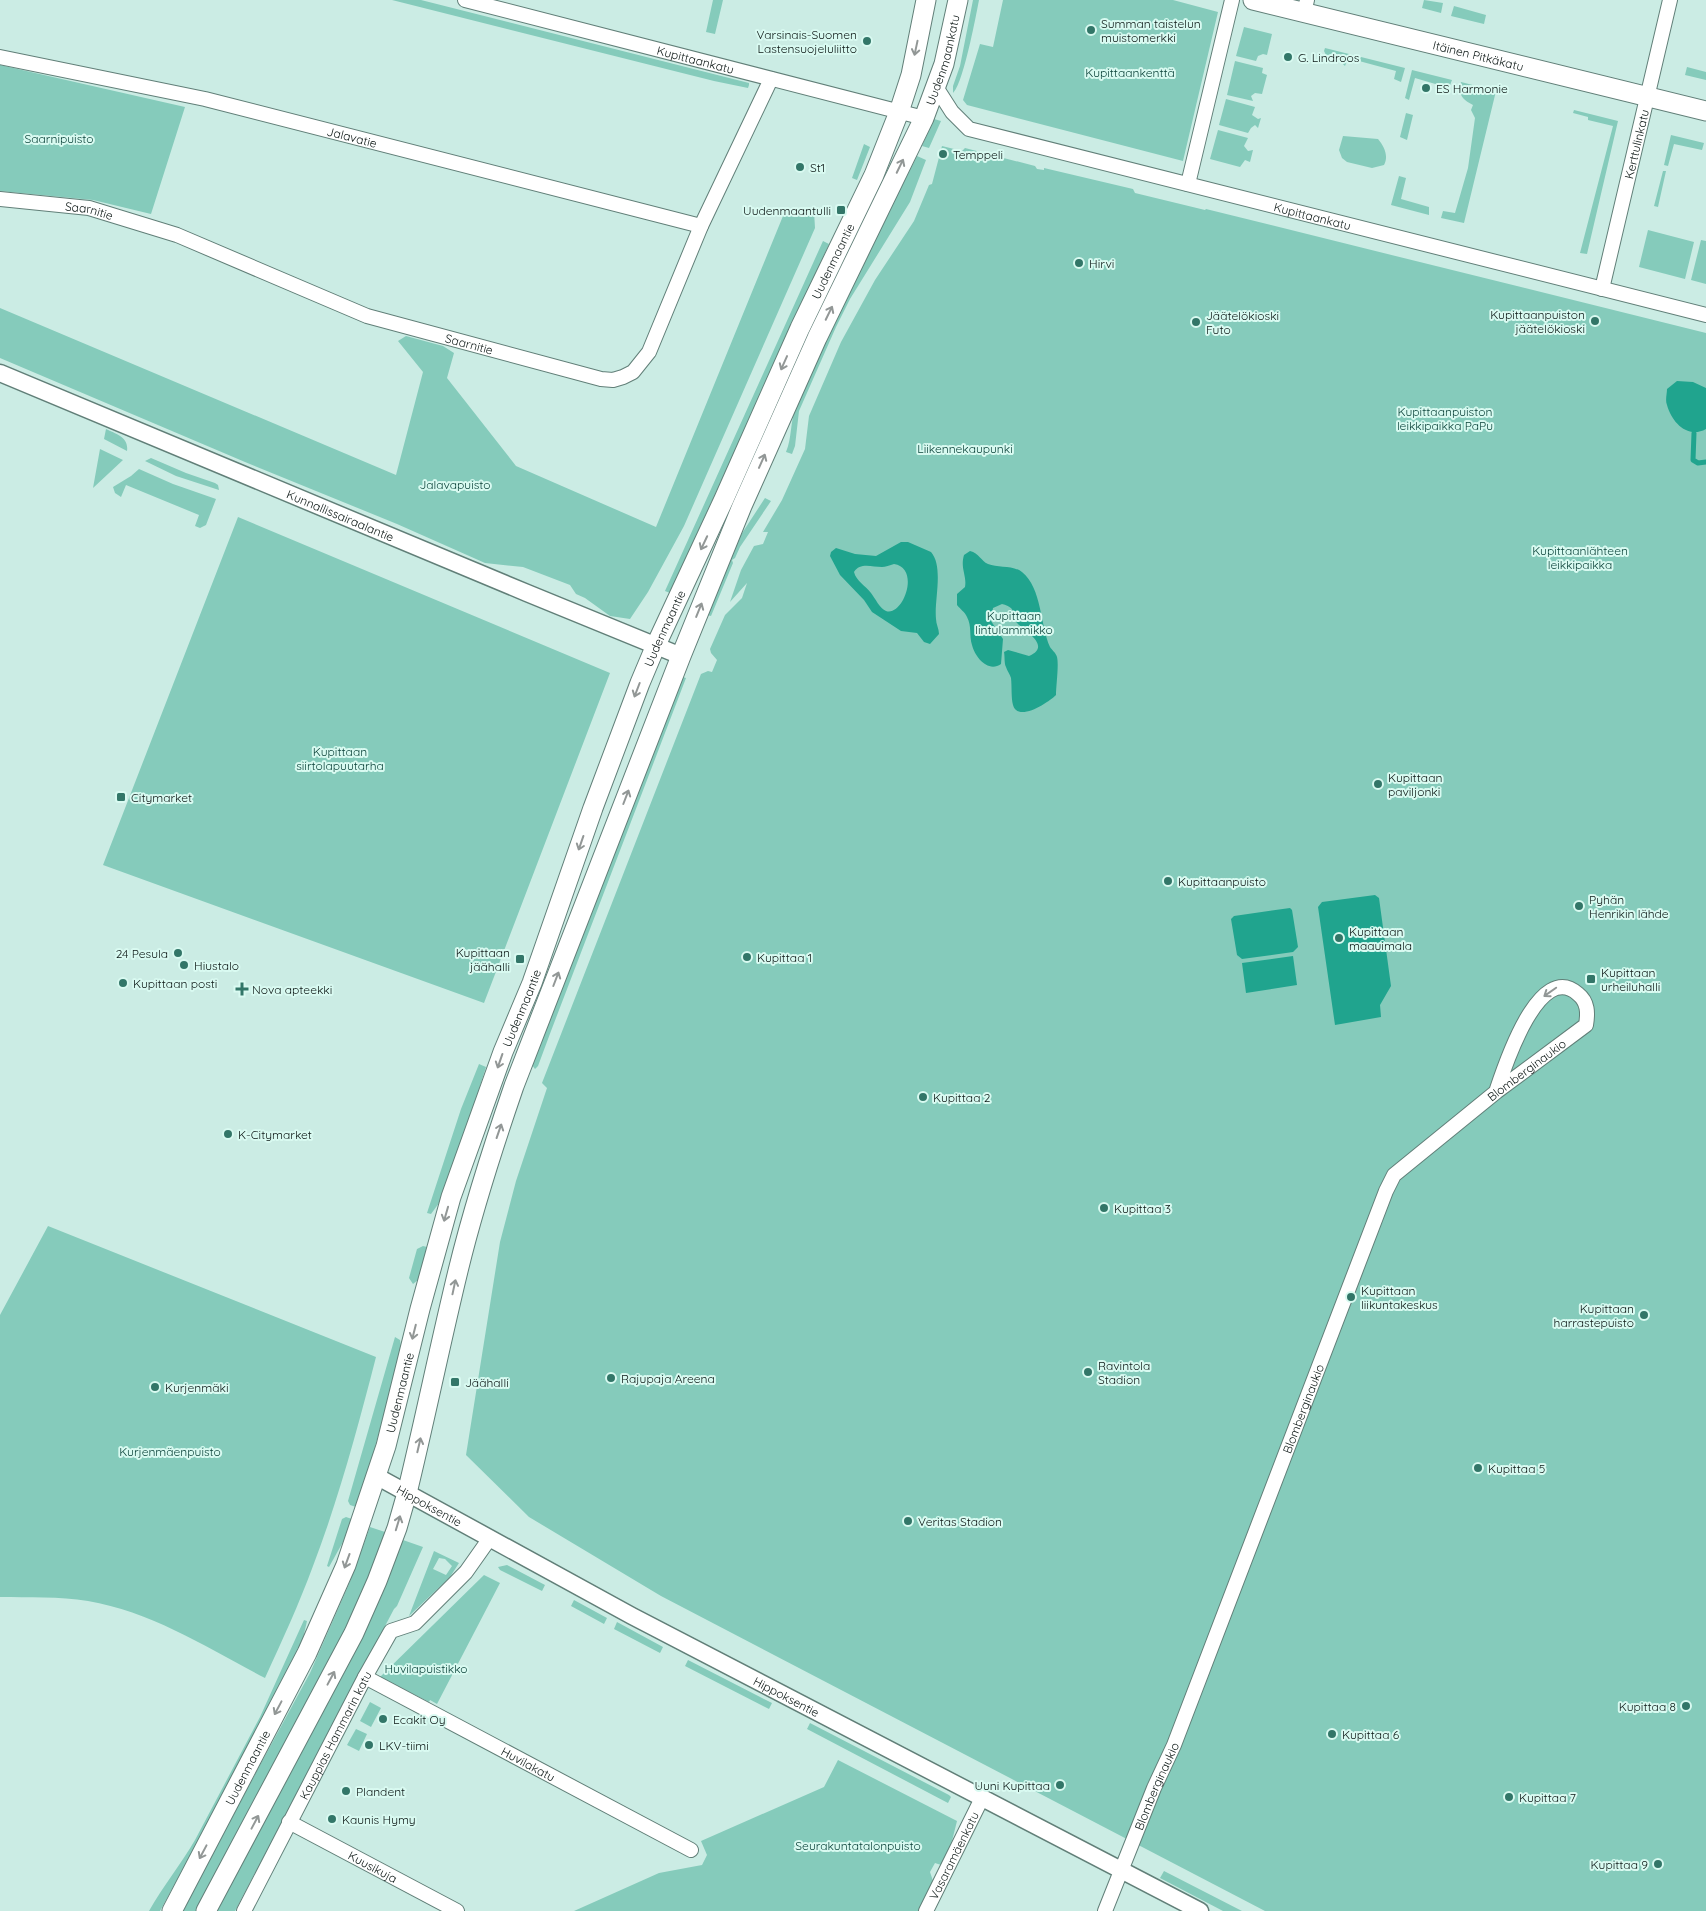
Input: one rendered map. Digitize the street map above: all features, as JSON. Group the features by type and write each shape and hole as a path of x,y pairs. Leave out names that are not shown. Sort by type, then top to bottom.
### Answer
{"main road":[{"name":"Uudenmaankatu","path":"899,112 911,75 926,0"},
{"name":"Uudenmaankatu","path":"924,118 944,64 958,0"},
{"name":"Itäinen Pitkäkatu","path":"1252,0 1306,6 1706,111"},
{"name":"Uudenmaantie","path":"172,1911 307,1653 346,1565 386,1446 420,1309 451,1197 503,1052 532,983 596,799 656,645 720,508 800,328 874,175 899,112"},
{"name":"Uudenmaantie","path":"206,1911 354,1633 378,1581 407,1493 458,1271 494,1146 517,1080 681,656 742,506 817,338 924,118"}],"street":[{"name":"Kupittaankatu","path":"465,0 924,118"},
{"path":"1188,184 1232,0"},
{"name":"Kerttulinkatu","path":"1602,290 1670,0"},
{"name":"Jalavatie","path":"0,57 205,99 702,226"},
{"name":"Saarnitie","path":"0,199 89,208 177,234 367,316 535,362 613,380 623,378 633,372 648,352 702,226 771,79"},
{"name":"Kupittaankatu","path":"936,87 952,112 969,129 1706,315"},
{"name":"Kunnallissairaalantie","path":"0,373 681,656"},
{"name":"Blomberginaukio","path":"1105,1911 1154,1788 1174,1745 1386,1191 1394,1175 1496,1092 1586,1025 1588,1012 1579,994 1568,987 1558,987 1548,992 1527,1017 1510,1052 1496,1092"},
{"name":"Hippoksentie","path":"376,1476 640,1621 1200,1911"},
{"name":"Kauppias Hammarin katu","path":"244,1911 364,1677 391,1631 415,1622 466,1572 490,1538"},
{"name":"Huvilakatu","path":"364,1677 691,1850"},
{"name":"Vasaramäenkatu","path":"926,1911 982,1798"},
{"name":"Kuusikuja","path":"289,1822 457,1911"}],"green space":[{"path":"392,0 421,0 749,83 749,85 748,88 714,81"},
{"path":"713,0 723,0 715,34 706,32"},
{"path":"973,0 979,0 972,34 961,77 953,93 953,86 960,66"},
{"name":"Kupittaankenttä","path":"1003,0 1173,0 1218,12 1183,161 967,105 963,100 980,44 993,47"},
{"path":"1424,0 1443,3 1441,13 1422,8"},
{"path":"1454,6 1486,15 1484,24 1451,16"},
{"path":"1244,27 1272,34 1267,55 1258,56 1256,61 1236,56"},
{"path":"1325,48 1405,68 1401,82 1394,79 1396,71 1348,58 1345,66 1336,57 1326,55"},
{"path":"1235,61 1263,68 1262,73 1267,75 1262,94 1255,93 1251,96 1253,101 1227,95"},
{"name":"Saarnipuisto","path":"0,65 185,107 151,214 93,200 0,191"},
{"path":"1687,67 1706,72 1706,80 1685,75"},
{"path":"1412,70 1452,80 1449,88 1415,78 1409,100 1405,98"},
{"path":"1461,82 1496,91 1464,223 1441,218 1443,211 1455,213 1468,168 1475,118 1471,110 1473,105 1464,99 1461,93"},
{"path":"1226,99 1255,107 1252,115 1258,119 1261,118 1258,128 1255,125 1248,133 1219,125"},
{"path":"1574,110 1618,121 1587,254 1580,253 1613,126 1588,120 1588,117 1573,113"},
{"path":"1406,113 1413,115 1407,140 1400,137"},
{"path":"934,119 941,121 929,148 922,146"},
{"path":"1218,130 1248,138 1244,146 1248,151 1253,150 1250,162 1245,160 1240,167 1210,159"},
{"path":"1671,135 1704,143 1702,150 1674,144 1668,166 1664,165"},
{"path":"1343,136 1378,139 1385,151 1384,165 1372,168 1347,162 1342,158 1339,150"},
{"path":"864,144 870,147 857,180 852,178"},
{"name":"Kupittaanpuisto","path":"942,146 962,151 965,148 1035,166 1037,169 1044,170 1044,168 1133,189 1135,193 1706,333 1706,1911 1265,1911 661,1596 529,1517 466,1455 500,1242 516,1181 547,1088 542,1083 701,674 708,671 712,672 717,660 710,649 725,615 742,598 747,583 730,602 741,570 754,546 763,544 768,532 763,532 782,500 805,449 809,416 841,342 875,280 914,221 929,185 932,184"},
{"path":"917,156 926,160 910,202 850,299 836,327 799,411 795,446 792,454 786,452 794,412 810,375 854,281"},
{"path":"1663,171 1666,171 1658,207 1654,206"},
{"path":"1399,176 1406,178 1401,199 1429,207 1429,215 1391,205"},
{"name":"Jalavapuisto","path":"814,211 815,228 684,526 648,592 630,619 610,616 585,598 576,594 570,585 523,567 485,563 397,524 0,358 0,308 396,475 423,372 398,341 406,336 443,346 454,353 447,378 516,466 656,527 783,216"},
{"path":"1648,230 1694,242 1685,279 1639,267"},
{"path":"1701,240 1706,241 1706,284 1691,280"},
{"path":"823,241 829,244 670,593 665,591"},
{"path":"106,429 124,439 127,451 104,439"},
{"path":"100,449 123,460 93,488"},
{"path":"151,458 215,483 218,485 219,490 176,476 145,461"},
{"path":"139,469 173,484 216,499 206,525 200,528 195,526 199,515 126,485 121,497 115,493 113,487"},
{"path":"765,498 771,501 732,560 733,563 711,616 707,615 735,544"},
{"name":"Kupittaan siirtolapuutarha","path":"238,517 610,673 484,1003 103,865"},
{"path":"683,677 686,678 538,1066 535,1069 532,1065"},
{"path":"479,1064 486,1067 473,1108 439,1203 431,1214 427,1213 461,1109"},
{"name":"Kurjenmäenpuisto","path":"48,1226 376,1357 348,1462 331,1514 308,1580 265,1678 179,1632 135,1613 112,1606 66,1598 0,1597 0,1315"},
{"path":"423,1246 427,1247 418,1280 413,1284 409,1278 417,1249"},
{"path":"395,1337 400,1340 401,1347 375,1447 356,1507 350,1505 348,1501"},
{"path":"346,1517 352,1519 348,1533 329,1567 327,1566 342,1519"},
{"path":"370,1527 385,1532 363,1592 333,1656 196,1911 181,1911 310,1673 349,1584"},
{"path":"403,1540 423,1547 397,1606 235,1911 217,1911 353,1656"},
{"path":"434,1551 459,1563 450,1577 409,1616","holes":["439,1558 445,1559 452,1566 446,1575 433,1569"]},
{"path":"507,1565 545,1585 542,1591 500,1570 498,1567"},
{"name":"Huvilapuistikko","path":"484,1575 500,1583 437,1704 430,1700 429,1702 380,1677"},
{"path":"574,1600 607,1618 604,1624 571,1606"},
{"path":"304,1620 307,1621 301,1647 266,1716 160,1911 149,1911 195,1840 260,1717"},
{"path":"617,1622 663,1647 660,1653 614,1629"},
{"path":"688,1660 772,1703 769,1709 685,1666"},
{"path":"370,1702 381,1708 371,1727 360,1721"},
{"path":"810,1723 949,1795 951,1797 948,1803 807,1729"},
{"path":"356,1729 367,1734 359,1751 347,1745"},
{"name":"Seurakuntatalonpuisto","path":"838,1760 957,1821 952,1841 941,1865 935,1863 930,1872 933,1881 918,1911 574,1911 659,1873 702,1865 707,1855 701,1841 824,1787"},
{"path":"1164,1871 1242,1911 1223,1911 1160,1878"}],"shaded area":[{"path":"1677,381 1693,382 1706,388 1706,429 1699,432 1687,431 1677,423 1669,412 1666,403 1667,389"},
{"path":"901,542 908,542 931,552 935,558 938,575 936,621 939,634 930,644 924,642 917,633 901,631 872,612 864,600 840,575 830,556 831,552 836,548 855,554 876,556","holes":["894,564 902,567 907,574 906,591 903,600 892,611 886,611 882,608 854,572 863,566 882,567"]},
{"path":"970,551 976,553 988,564 1010,567 1022,572 1029,579 1037,597 1047,638 1058,661 1056,695 1027,712 1016,710 1013,705 1011,678 1005,665 1004,652 1008,650 1029,656 1038,648 1037,643 1018,624 1011,608 1002,604 993,608 991,621 1003,639 1001,664 991,667 979,659 971,642 969,620 957,605 957,594 965,587 964,555"},
{"path":"1375,895 1379,898 1391,986 1380,1005 1381,1017 1335,1025 1318,907 1322,902"},
{"path":"1290,908 1292,910 1298,947 1293,952 1242,959 1237,955 1231,919 1234,916"},
{"path":"1293,956 1297,985 1246,993 1242,963"}],"waterway":[{"path":"1694,433 1693,460 1698,463 1706,462"}],"place":[{"name":"Summan taistelun muistomerkki","path":"1091,30"},
{"name":"Varsinais-Suomen Lastensuojeluliitto","path":"867,41"},
{"name":"G. Lindroos","path":"1288,57"},
{"name":"ES Harmonie","path":"1426,88"},
{"name":"Temppeli","path":"943,154"},
{"name":"St1","path":"800,167"},
{"name":"Uudenmaantulli","path":"841,210"},
{"name":"Hirvi","path":"1079,263"},
{"name":"Kupittaanpuiston jäätelökioski","path":"1595,321"},
{"name":"Jäätelökioski Futo","path":"1196,322"},
{"name":"Kupittaan paviljonki","path":"1378,784"},
{"name":"Citymarket","path":"121,797"},
{"name":"Kupittaanpuisto","path":"1168,881"},
{"name":"Pyhän Henrikin lähde","path":"1579,906"},
{"name":"Kupittaan maauimala","path":"1339,938"},
{"name":"24 Pesula","path":"178,953"},
{"name":"Kupittaa 1","path":"747,957"},
{"name":"Kupittaan jäähalli","path":"520,959"},
{"name":"Hiustalo","path":"184,965"},
{"name":"Kupittaan urheiluhalli","path":"1591,979"},
{"name":"Kupittaan posti","path":"123,983"},
{"name":"Nova apteekki","path":"242,989"},
{"name":"Kupittaa 2","path":"923,1097"},
{"name":"K-Citymarket","path":"228,1134"},
{"name":"Kupittaa 3","path":"1104,1208"},
{"name":"Kupittaan liikuntakeskus","path":"1351,1297"},
{"name":"Kupittaan harrastepuisto","path":"1644,1315"},
{"name":"Ravintola Stadion","path":"1088,1372"},
{"name":"Rajupaja Areena","path":"611,1378"},
{"name":"Jäähalli","path":"455,1382"},
{"name":"Kurjenmäki","path":"155,1387"},
{"name":"Kupittaa 5","path":"1478,1468"},
{"name":"Veritas Stadion","path":"908,1521"},
{"name":"Kupittaa 8","path":"1686,1706"},
{"name":"Ecakit Oy","path":"383,1719"},
{"name":"Kupittaa 6","path":"1332,1734"},
{"name":"LKV-tiimi","path":"369,1745"},
{"name":"Uuni Kupittaa","path":"1060,1785"},
{"name":"Plandent","path":"346,1791"},
{"name":"Kupittaa 7","path":"1509,1797"},
{"name":"Kaunis Hymy","path":"332,1819"},
{"name":"Kupittaa 9","path":"1658,1864"}],"park label":[{"name":"Kupittaanpuiston leikkipaikka PaPu","path":"1445,418"},
{"name":"Liikennekaupunki","path":"965,448"},
{"name":"Kupittaanlähteen leikkipaikka","path":"1580,557"},
{"name":"Kupittaan lintulammikko","path":"1014,622"}]}
